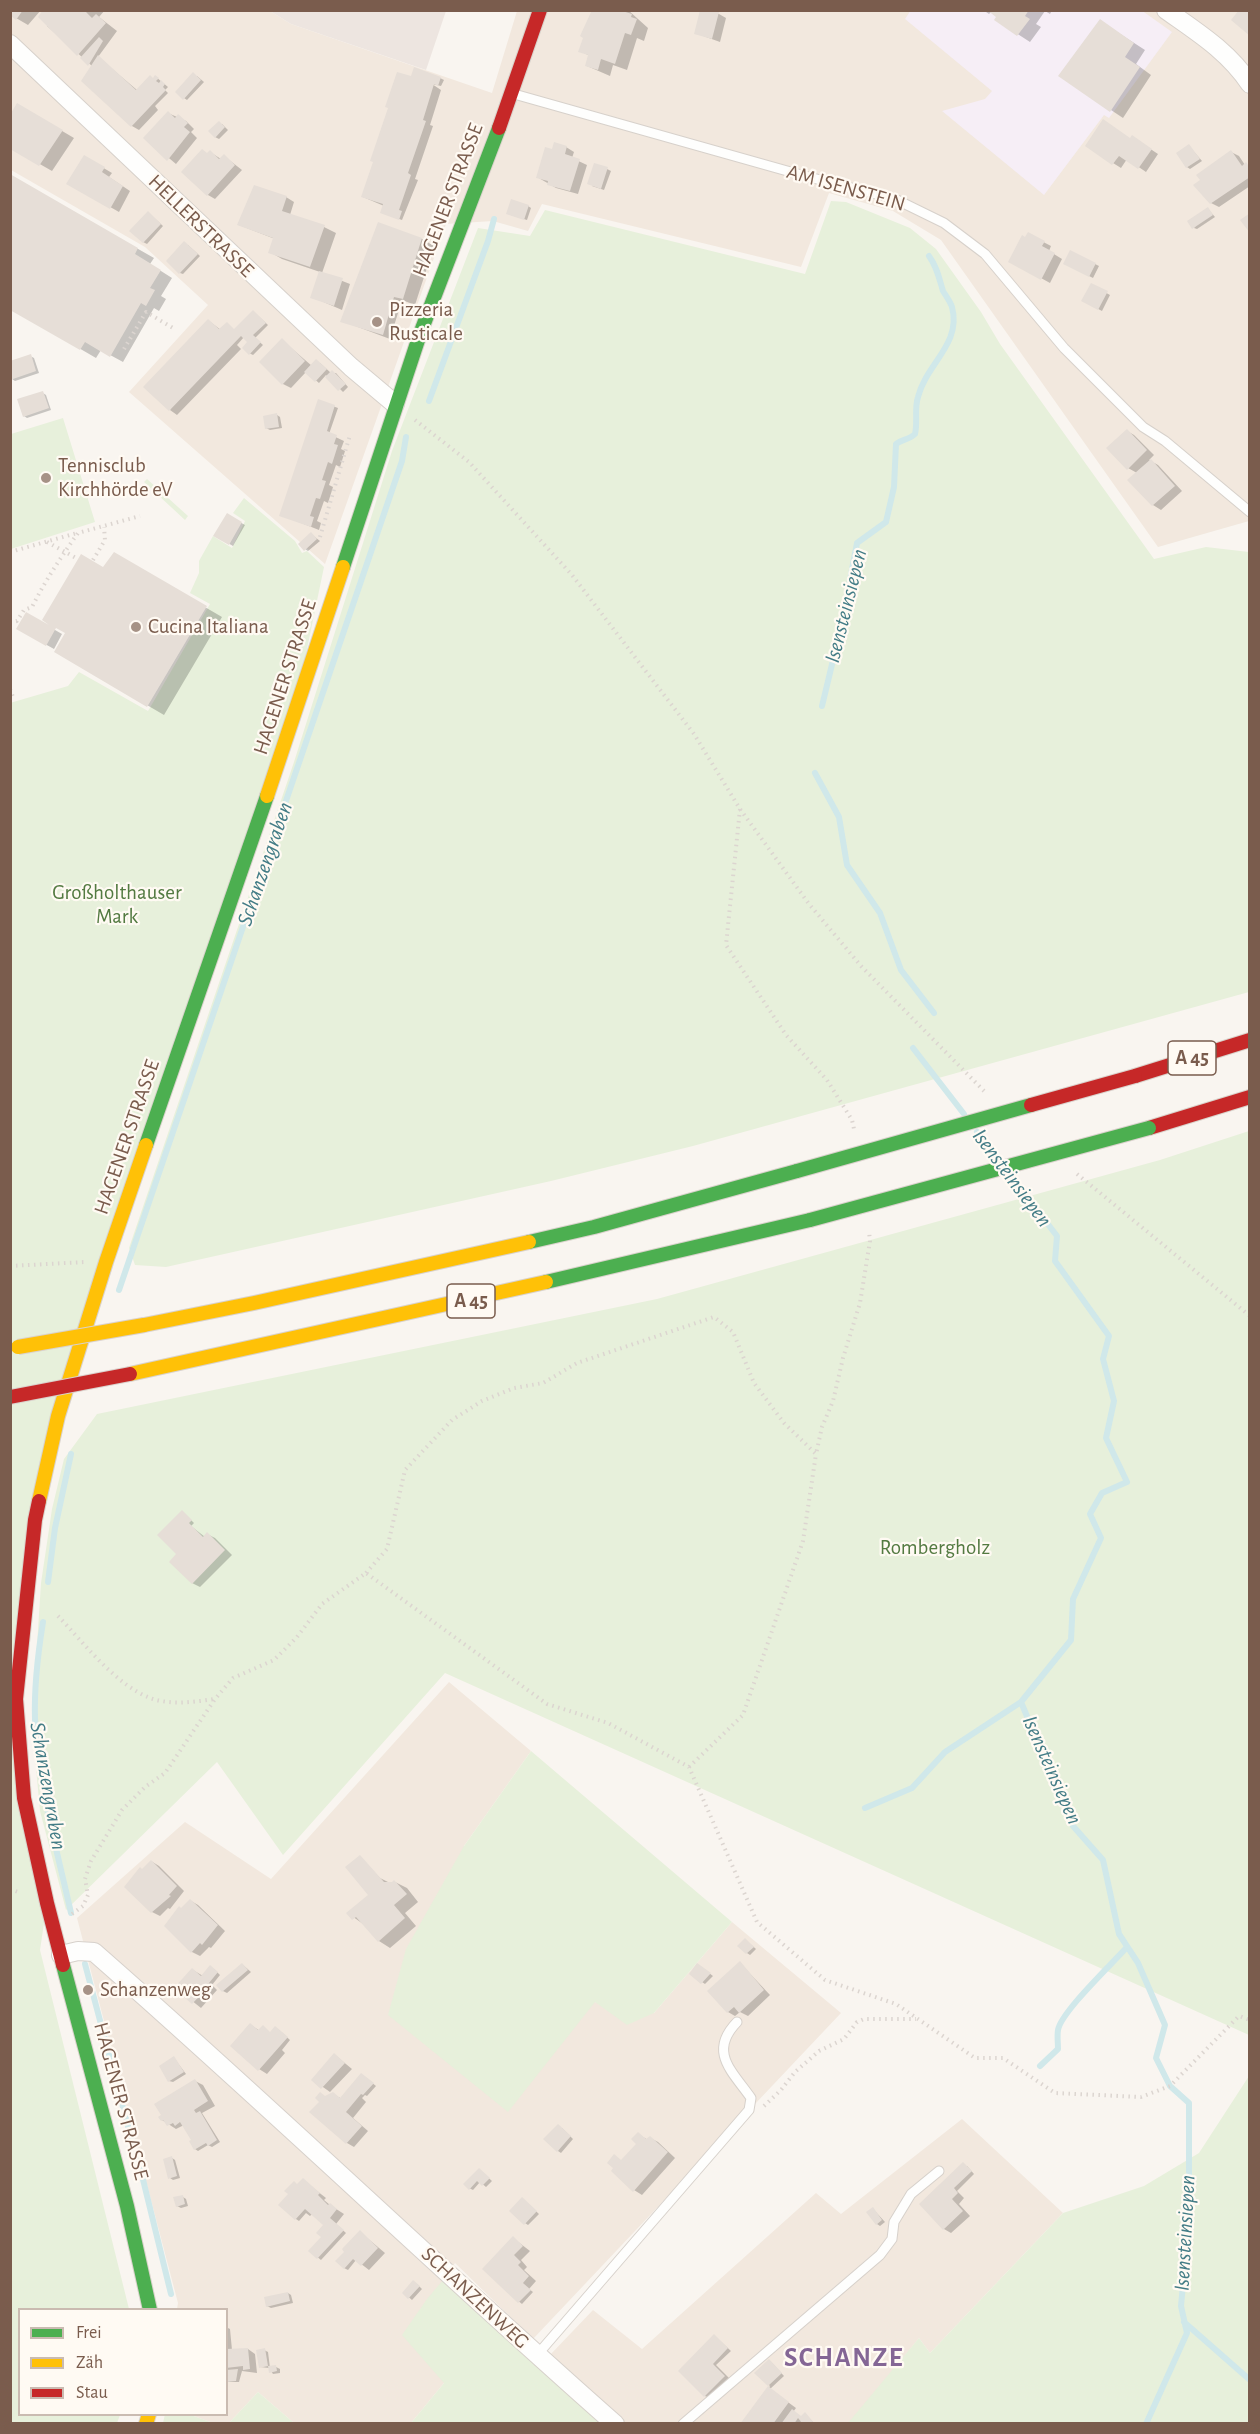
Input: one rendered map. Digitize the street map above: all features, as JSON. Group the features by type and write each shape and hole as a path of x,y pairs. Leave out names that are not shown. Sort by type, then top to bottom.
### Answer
{"main road":[{"name":"HAGENER STRASSE","path":"150,2308 127,2206 61,1955 24,1798 16,1699 35,1520 58,1416 106,1262 288,737 395,404 540,10"},
{"name":"A 45","path":"14,1348 254,1303 594,1227 1135,1076 1250,1040"},
{"name":"A 45","path":"10,1396 130,1374 476,1299 810,1220 1149,1128 1250,1097"}],"street":[{"path":"1166,10 1213,42 1250,84"},
{"name":"HELLERSTRASSE","path":"10,44 351,368 395,404"},
{"name":"SCHANZENWEG","path":"61,1955 78,1951 94,1952 180,2027 615,2424"}],"lane":[{"name":"AM ISENSTEIN","path":"511,93 895,199 944,223 985,254 1064,348 1143,428 1165,441 1250,512"},
{"path":"537,2355 748,2110 751,2098 725,2062 722,2044 727,2032 737,2022"},
{"path":"684,2424 880,2254 892,2239 894,2222 911,2194 939,2171"}],"path":[{"path":"124,349 146,312 172,328"},
{"path":"395,404 469,462 572,575 694,734 740,809 809,904 861,966 990,1096"},
{"path":"320,537 350,435"},
{"path":"10,552 104,528 140,516"},
{"path":"93,560 105,540 104,528"},
{"path":"10,622 17,621 24,610 32,607 47,578 78,533"},
{"path":"46,541 78,559"},
{"path":"10,689 13,697"},
{"path":"1069,1167 1250,1316"},
{"path":"10,1266 106,1262"},
{"path":"689,1767 742,1715 803,1541 816,1454"},
{"path":"54,1926 83,1906 88,1895 85,1879 91,1861 122,1810 144,1787 165,1773 215,1699 233,1678 274,1660 297,1637 321,1604 366,1573 547,1704 608,1724 689,1767 757,1922 825,1980 896,2004 975,2058 1003,2058 1055,2093 1141,2097 1170,2086 1239,2016 1250,2020"},
{"path":"58,1616 100,1661 129,1686 154,1699 189,1703 215,1699"},
{"path":"748,2110 770,2102 795,2072 825,2046 844,2039 857,2022 870,2019 918,2019"}],"shaded area":[{"path":"911,10 1141,10 1172,32 1109,118 1104,115 1044,195 942,111 985,99 992,91 905,19"},
{"path":"11,11 270,11 291,24 492,93 517,11 1249,11 1249,521 1158,547 941,240 893,211 829,193 801,267 542,204 528,231 493,221 446,224 325,564 129,392 208,305 145,247 11,170"},
{"path":"270,11 446,11 426,70 291,24"},
{"path":"449,1682 531,1751 464,1846 595,2002 654,2013 732,1922 841,2013 533,2339 455,2263 449,2273 444,2383 411,2423 294,2423 258,2392 229,2423 213,2423 194,2416 228,2416 228,2308 177,2308 178,2303 77,1918 185,1822 271,1879"},
{"path":"962,2119 1063,2213 930,2353 919,2338 851,2423 623,2423 550,2355 593,2310 642,2349 816,2193 841,2214"}],"green space":[{"path":"831,201 846,202 910,228 936,249 981,312 1000,344 1154,559 1206,547 1249,552 1249,992 693,1146 551,1181 166,1267 135,1265 129,1248 294,762 392,451 478,228 530,236 545,210 805,274"},
{"name":"Tennisclub Kirchhörde eV","path":"63,418 95,522 11,549 11,434"},
{"path":"147,479 188,516 185,520 144,482"},
{"name":"Großholthauser Mark","path":"244,498 295,541 302,553 307,551 324,567 291,726 58,1416 16,1699 47,1903 40,1950 129,2308 18,2308 18,2416 120,2416 117,2423 11,2423 10,703 68,686 79,672 148,711 210,604 190,593 199,573 199,561 213,536 232,548 245,521 233,513"},
{"name":"Rombergholz","path":"1249,1131 1249,2035 445,1673 283,1855 217,1762 66,1910 40,1811 32,1724 41,1583 52,1509 64,1459 97,1414 657,1299 1160,1160"},
{"path":"531,1751 732,1922 654,2013 627,2025 595,2002 508,2112 388,2015 406,1949 464,1846"},
{"path":"1249,2076 1249,2423 848,2423 919,2338 930,2353 1063,2213 1144,2186 1199,2153"},
{"path":"449,2273 615,2423 411,2423 444,2383 402,2335 427,2299"},
{"path":"258,2392 294,2423 229,2423"},
{"path":"165,2416 194,2416 213,2423 163,2423"}],"building":[{"path":"10,10 23,10 16,20 10,15"},
{"path":"43,10 88,10 86,12 92,18 96,14 106,23 77,56 38,17"},
{"path":"592,10 619,10 632,14 631,17 637,19 631,35 625,33 615,64 601,59 598,70 585,66 588,55 578,52 583,38 580,36"},
{"path":"700,10 719,12 712,39 694,34"},
{"path":"987,10 1029,10 1025,16 1030,19 1017,36 994,20 996,17"},
{"path":"1239,10 1250,10 1250,36 1231,20"},
{"path":"1100,19 1134,43 1125,57 1140,67 1110,112 1058,76"},
{"path":"99,37 103,41 88,66 80,58"},
{"path":"98,55 136,90 150,75 153,78 155,75 159,78 156,81 159,83 161,80 165,84 163,87 166,90 131,127 81,81"},
{"path":"414,67 441,77 438,86 434,84 423,120 426,121 408,173 411,175 399,210 402,211 399,220 380,213 383,204 361,197 373,162 370,161 388,108 385,107 397,72 411,76"},
{"path":"193,72 201,80 183,100 175,92"},
{"path":"17,103 63,130 39,166 10,149 10,115"},
{"path":"168,111 175,118 178,114 188,123 184,127 190,132 167,161 143,138"},
{"path":"1103,119 1130,138 1132,135 1152,149 1138,169 1119,156 1112,165 1085,146"},
{"path":"219,121 225,127 215,138 208,131"},
{"path":"554,142 567,146 565,154 580,159 570,191 547,185 548,181 536,178 545,147 552,149"},
{"path":"1189,144 1200,159 1186,168 1176,153"},
{"path":"202,149 207,153 210,150 219,159 224,154 235,165 207,196 181,172"},
{"path":"1231,150 1242,166 1246,162 1250,168 1250,177 1210,204 1193,185 1200,180 1196,175"},
{"path":"84,155 105,167 102,172 123,186 110,209 66,184"},
{"path":"594,163 608,167 601,189 587,184"},
{"path":"10,174 138,248 135,254 161,270 150,288 155,290 146,306 141,303 110,357 85,342 80,350 10,310"},
{"path":"254,185 287,196 282,211 325,225 310,267 268,253 273,238 237,225"},
{"path":"511,199 529,205 524,220 506,214"},
{"path":"1208,207 1213,215 1192,229 1187,221"},
{"path":"148,211 161,224 143,243 129,231"},
{"path":"1250,213 1250,233 1240,220"},
{"path":"378,222 422,238 403,299 394,297 383,335 340,322"},
{"path":"1028,232 1045,241 1042,246 1055,253 1041,280 1008,262 1022,235 1025,237"},
{"path":"184,241 198,254 179,274 166,261"},
{"path":"1070,250 1096,263 1089,277 1063,264"},
{"path":"319,271 343,278 334,306 310,298"},
{"path":"1091,283 1108,291 1098,310 1081,301"},
{"path":"253,310 266,323 253,335 261,342 249,355 242,348 247,342 241,336 169,411 143,387 208,319 219,329 227,322 234,329"},
{"path":"282,338 305,361 282,385 259,362"},
{"path":"31,354 36,371 10,380 10,361"},
{"path":"316,359 327,369 315,382 304,372"},
{"path":"332,370 346,384 338,391 325,377"},
{"path":"43,391 49,408 23,417 17,399"},
{"path":"318,399 335,405 327,431 337,435 334,444 338,445 332,464 328,462 322,480 326,481 320,499 316,498 310,516 314,517 311,527 279,516"},
{"path":"277,413 279,427 265,429 263,416"},
{"path":"1127,429 1147,450 1127,470 1106,448"},
{"path":"1151,459 1175,486 1152,506 1127,480"},
{"path":"227,513 242,522 229,545 213,536"},
{"path":"311,532 317,539 304,551 298,544"},
{"path":"114,552 207,606 147,707 54,652 65,633 56,628 46,646 16,629 26,612 49,625 42,620 81,554 103,567"},
{"path":"182,1510 192,1520 189,1523 203,1537 207,1532 225,1550 192,1584 169,1562 176,1554 157,1535"},
{"path":"360,1855 384,1882 394,1880 407,1894 394,1905 405,1918 378,1942 356,1917 352,1920 346,1913 368,1895 345,1867"},
{"path":"151,1860 177,1886 169,1895 171,1896 151,1913 124,1887 140,1867 142,1869"},
{"path":"190,1899 218,1925 202,1945 200,1943 191,1953 164,1926 179,1906 181,1908"},
{"path":"745,1938 754,1947 746,1954 737,1946"},
{"path":"740,1961 764,1990 739,2013 734,2007 727,2013 707,1991"},
{"path":"242,1963 248,1970 222,1992 216,1985"},
{"path":"697,1963 711,1973 701,1984 689,1974"},
{"path":"210,1965 218,1972 209,1983 210,1985 192,2004 174,1988 192,1968 201,1976"},
{"path":"250,2023 258,2030 263,2025 270,2032 275,2026 288,2037 258,2071 230,2046"},
{"path":"334,2053 345,2063 321,2089 311,2080"},
{"path":"174,2056 184,2072 168,2082 159,2066"},
{"path":"361,2073 374,2083 346,2112 362,2126 346,2144 309,2112 319,2102 315,2098 320,2092 325,2096 333,2092 340,2098"},
{"path":"195,2079 208,2101 194,2110 196,2113 200,2111 217,2140 208,2146 206,2143 194,2150 180,2122 175,2126 173,2123 167,2126 158,2117 161,2115 154,2104"},
{"path":"558,2124 571,2136 557,2152 543,2139"},
{"path":"638,2132 646,2139 650,2136 668,2152 633,2192 611,2171 613,2168 607,2163 614,2154 621,2160 636,2144 631,2139"},
{"path":"172,2156 177,2176 168,2179 163,2159"},
{"path":"963,2162 972,2171 954,2188 958,2193 952,2199 963,2211 943,2230 919,2204"},
{"path":"479,2168 490,2178 482,2186 477,2181 469,2190 463,2184"},
{"path":"303,2178 320,2193 318,2195 328,2205 330,2203 337,2209 330,2218 344,2230 317,2259 308,2251 321,2237 316,2233 323,2225 305,2209 295,2220 278,2205 288,2194 284,2191 294,2181 297,2184"},
{"path":"183,2195 185,2204 176,2207 173,2197"},
{"path":"522,2197 537,2211 524,2225 509,2211"},
{"path":"873,2207 882,2220 876,2225 866,2212"},
{"path":"360,2230 378,2248 361,2266 353,2259 344,2269 335,2261 344,2252 342,2249"},
{"path":"513,2236 523,2246 514,2255 521,2262 518,2265 529,2276 523,2283 531,2290 518,2303 482,2269"},
{"path":"413,2280 420,2286 408,2299 402,2293"},
{"path":"288,2292 290,2301 266,2307 264,2297"},
{"path":"714,2334 728,2348 713,2364 725,2376 704,2397 678,2371"},
{"path":"248,2348 250,2369 243,2370 243,2366 228,2368 228,2349"},
{"path":"265,2348 268,2366 259,2368 256,2350"},
{"path":"769,2359 782,2373 768,2386 754,2373"},
{"path":"276,2365 277,2371 269,2373 268,2366"},
{"path":"238,2369 236,2381 228,2382 228,2370"},
{"path":"768,2386 789,2402 773,2424 740,2424"},
{"path":"792,2409 801,2416 805,2412 815,2424 803,2424 798,2418 794,2424 781,2424"}],"waterway":[{"name":"Schanzengraben","path":"429,401 494,219"},
{"name":"Isensteinsiepen","path":"822,706 841,627 857,543 886,522 894,487 896,444 915,434 917,402 922,385 942,354 952,332 954,320 952,307 929,256"},
{"name":"Schanzengraben","path":"119,1290 402,461 406,437"},
{"name":"Isensteinsiepen","path":"815,773 839,817 847,865 880,913 901,970 934,1013"},
{"name":"Isensteinsiepen","path":"913,1048 964,1114"},
{"name":"Isensteinsiepen","path":"977,1132 998,1160"},
{"name":"Isensteinsiepen","path":"1010,1175 1057,1236 1055,1261 1109,1336 1103,1359 1114,1401 1106,1438 1127,1482 1102,1493 1090,1514 1101,1538 1073,1599 1071,1640 1021,1702 1073,1826 1103,1860 1119,1934 1138,1963 1165,2025 1156,2058 1170,2086 1189,2103 1189,2221 1181,2306 1187,2333 1146,2424"},
{"name":"Schanzengraben","path":"48,1582 55,1528 71,1454"},
{"name":"Schanzengraben","path":"43,1622 35,1695 37,1743 49,1817 71,1913"},
{"path":"865,1808 912,1788 945,1752 1021,1702"},
{"path":"1040,2066 1058,2049 1058,2030 1068,2012 1127,1947"},
{"name":"Schanzengraben","path":"85,1964 132,2141"},
{"name":"Schanzengraben","path":"138,2159 171,2294"},
{"path":"1184,2322 1250,2380"}],"traffic: fast":[{"path":"343,567 420,334 499,128"},
{"path":"146,1145 267,796"},
{"path":"797,1171 1031,1105"},
{"path":"810,1220 1149,1128"},
{"path":"529,1242 594,1227 797,1171"},
{"path":"546,1282 810,1220"},
{"path":"63,1965 127,2206 150,2308"}],"traffic: slow":[{"path":"267,796 343,567"},
{"path":"39,1501 58,1416 106,1262 146,1145"},
{"path":"144,1325 529,1242"},
{"path":"130,1374 546,1282"},
{"path":"18,1347 144,1325"},
{"path":"146,2424 148,2416"}],"traffic: jam":[{"path":"499,128 540,10"},
{"path":"1135,1076 1250,1040"},
{"path":"1031,1105 1135,1076"},
{"path":"1149,1128 1250,1097"},
{"path":"10,1397 130,1374"},
{"path":"39,1501 16,1699 24,1798 63,1965"}],"place":[{"name":"Pizzeria Rusticale","path":"377,322"},
{"name":"Tennisclub Kirchhörde eV","path":"46,478"},
{"name":"Cucina Italiana","path":"136,627"},
{"name":"Schanzenweg","path":"88,1990"}],"district":[{"name":"SCHANZE","path":"844,2358"}]}
